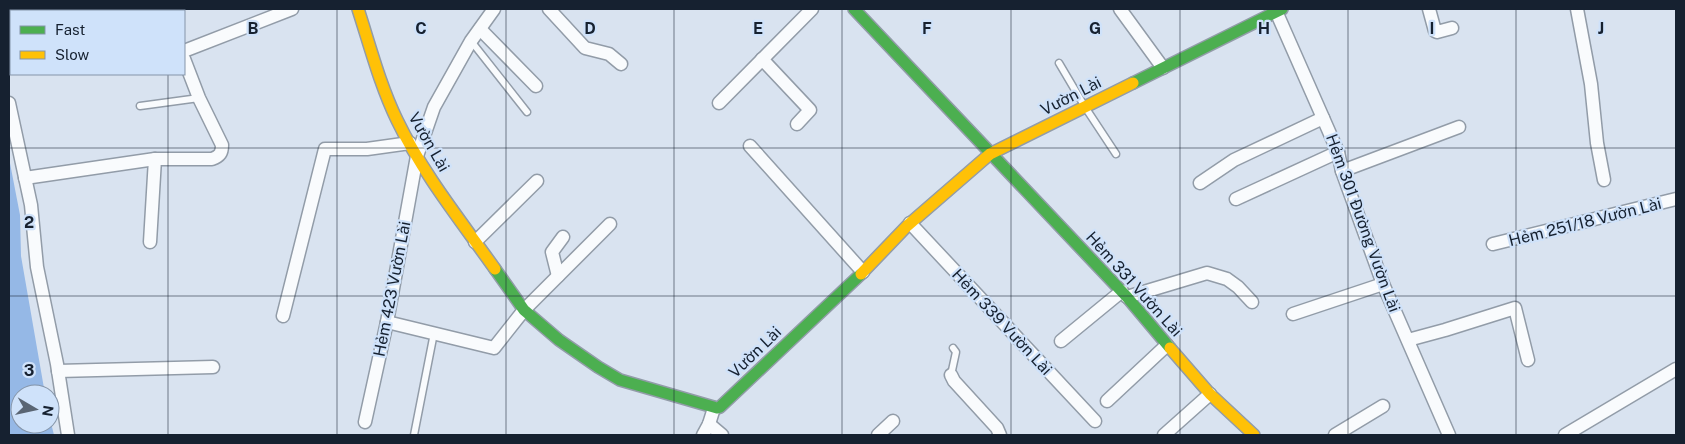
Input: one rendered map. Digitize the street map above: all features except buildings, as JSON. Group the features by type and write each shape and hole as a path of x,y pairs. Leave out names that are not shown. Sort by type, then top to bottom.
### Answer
{"main road":[{"name":"Vườn Lài","path":"358,9 389,102 417,156 524,310 560,340 620,380 714,408 720,407 863,272 910,224 990,154 1278,10"},
{"name":"Hẻm 331 Vườn Lài","path":"854,9 1124,294 1210,394 1254,435"}],"street":[{"path":"185,51 292,9"},
{"name":"Hẻm 423 Vườn Lài","path":"365,422 387,322 417,156 434,107 471,41 494,9"},
{"path":"549,9 584,48 609,54 621,64"},
{"path":"719,103 812,9"},
{"path":"1120,9 1162,68"},
{"path":"1429,9 1435,31 1452,28"},
{"path":"1577,9 1591,84 1597,143 1604,180"},
{"name":"Hẻm 301 Đường Vườn Lài","path":"1278,10 1338,152 1342,170 1383,284 1450,435"},
{"path":"480,29 536,86"},
{"path":"762,59 810,110 797,124"},
{"path":"25,178 155,158 212,159 221,154 222,145 199,98 185,62"},
{"path":"9,103 31,205 37,267 58,371 68,435"},
{"path":"1200,183 1234,160 1323,118"},
{"path":"1342,170 1458,127"},
{"path":"283,316 325,149 367,149 410,143"},
{"path":"750,146 863,272"},
{"path":"1236,199 1338,152"},
{"path":"150,242 155,158"},
{"path":"475,242 537,181"},
{"name":"Hẻm 251/18 Vườn Lài","path":"1494,244 1676,199"},
{"path":"387,322 494,348 524,310 610,224"},
{"name":"Hẻm 339 Vườn Lài","path":"910,224 1095,421"},
{"path":"558,276 552,252 563,237"},
{"path":"1060,341 1124,294 1207,273 1228,279 1252,302"},
{"path":"1293,314 1383,284"},
{"path":"1408,340 1515,308 1528,360"},
{"path":"1107,402 1167,345"},
{"path":"58,371 213,367"},
{"path":"1565,435 1676,369"},
{"path":"951,375 954,381 997,428 1000,435"},
{"path":"1164,435 1210,394"},
{"path":"1335,435 1383,406"},
{"path":"714,408 706,430 722,435"},
{"path":"878,435 893,421"}],"lane":[{"path":"471,41 527,112"},
{"path":"1059,63 1116,154"},
{"path":"140,106 199,98"},
{"path":"414,435 434,334"},
{"path":"951,375 956,352 953,348"}],"water":[{"path":"9,158 20,215 21,256 43,384 10,384 10,434 54,435 9,435"}],"traffic: fast":[{"path":"854,9 1127,297 1170,348"},
{"path":"1133,83 1282,9"},
{"path":"495,269 524,310 559,340 598,367 620,380 717,408 861,274"}],"traffic: slow":[{"path":"358,9 385,93 407,140 443,197 495,269"},
{"path":"861,274 907,226 990,154 1133,83"},
{"path":"1170,348 1210,394 1254,435"}]}
